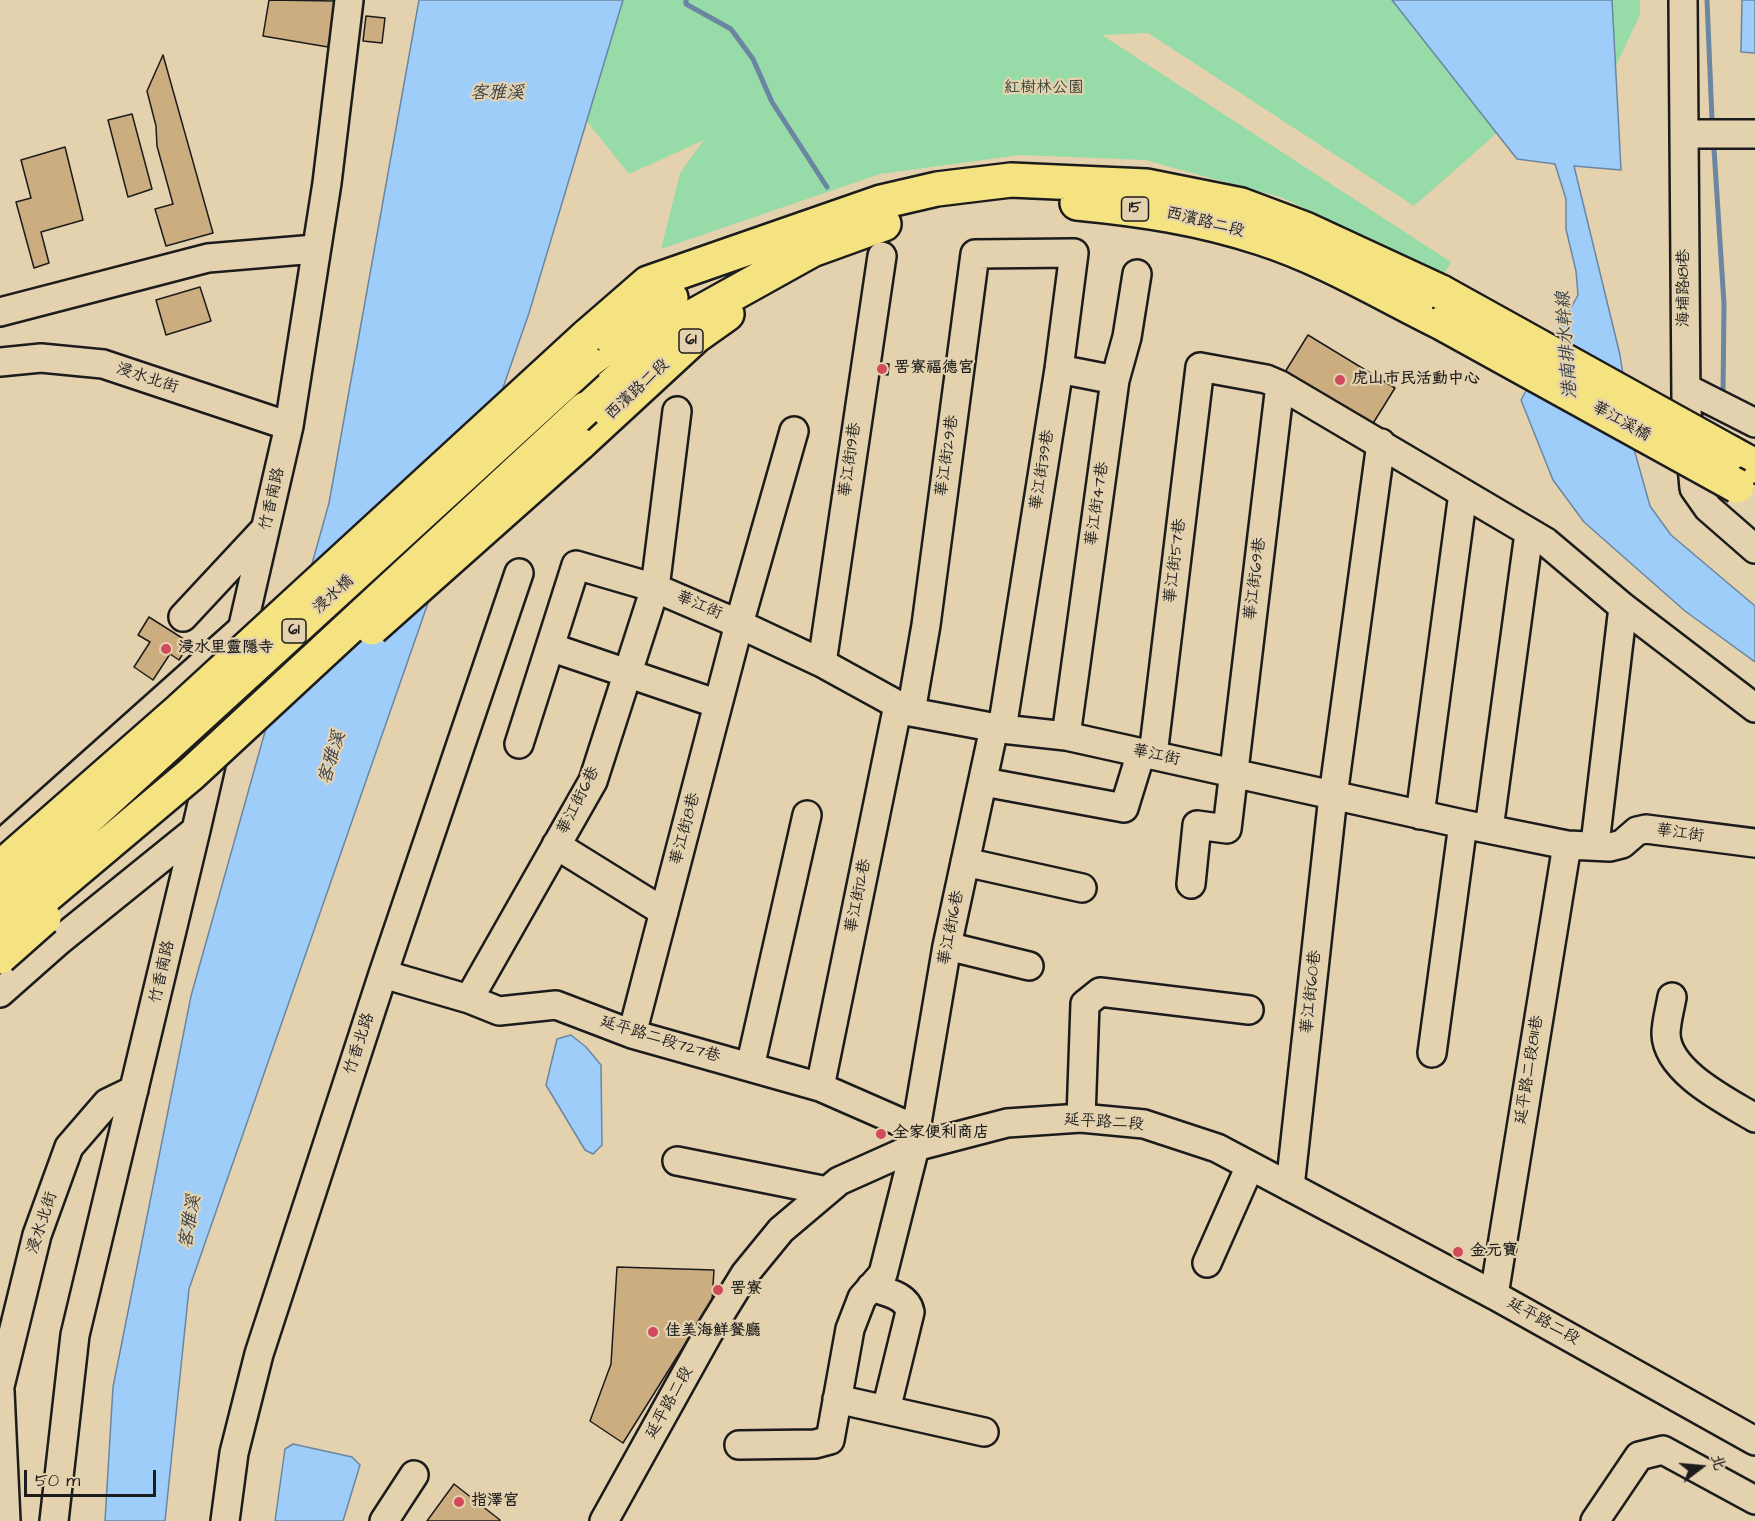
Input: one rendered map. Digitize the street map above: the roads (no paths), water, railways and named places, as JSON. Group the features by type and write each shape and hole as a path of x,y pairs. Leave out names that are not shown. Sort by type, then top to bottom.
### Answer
{"main road":[{"name":"西濱路二段","path":"679,308 810,238 892,199 937,189 1011,180 1146,186 1252,209 1305,229 1441,308"},
{"name":"西濱路二段","path":"587,349 648,283 810,238"},
{"name":"西濱路二段","path":"0,957 579,444 696,336 810,238"},
{"name":"61","path":"587,349 679,308"},
{"name":"浸水橋","path":"0,935 190,775 585,409 679,308"},
{"name":"華江溪橋","path":"1441,308 1744,475"},
{"name":"浸水橋","path":"0,868 587,349"},
{"name":"浸水橋","path":"0,898 587,349"}],"street":[{"name":"竹香南路","path":"54,1521 75,1335 196,830 289,426 327,183 349,0"},
{"name":"海埔路181巷","path":"1683,0 1686,388 1694,488 1708,508 1755,549"},
{"path":"1684,134 1755,134"},
{"path":"0,312 208,258 315,249"},
{"name":"華江街39巷","path":"998,729 1059,369 1074,253 1030,254"},
{"name":"華江街29巷","path":"904,708 926,626 975,254 1030,254"},
{"name":"華江街19巷","path":"822,663 882,256"},
{"name":"華江街47巷","path":"1066,736 1115,380 1127,338 1137,273"},
{"name":"浸水北街","path":"0,362 41,358 103,364 289,426"},
{"name":"華江街57巷","path":"984,782 1124,808 1147,754 1200,367 1266,379 1280,385"},
{"path":"1059,369 1115,380"},
{"path":"1280,385 1546,542 1623,607 1755,708"},
{"name":"華江街69巷","path":"1191,884 1197,825 1227,829 1280,385"},
{"path":"1686,388 1755,423"},
{"name":"華江街6巷","path":"469,999 593,781 655,588 677,411"},
{"name":"華江街8巷","path":"632,1034 739,624 794,431"},
{"name":"華江街60巷","path":"1290,1188 1333,796 1381,443"},
{"path":"1420,815 1463,493"},
{"path":"183,617 266,528"},
{"path":"1489,830 1529,533"},
{"name":"華江街","path":"550,647 576,565 655,588 739,624 822,663 904,708 998,729 1066,736 1420,815 1567,845 1595,844 1610,847 1622,844 1637,831 1646,829 1755,843"},
{"name":"竹香北路","path":"225,1521 234,1453 258,1354 382,974 519,573"},
{"path":"1595,844 1623,607"},
{"path":"0,845 243,628"},
{"path":"519,744 550,647 718,704"},
{"name":"華江街12巷","path":"820,1087 904,708"},
{"name":"華江街16巷","path":"739,1445 815,1444 830,1440 850,1329 862,1298 883,1274 916,1138 947,946 964,862 998,729"},
{"path":"750,1067 807,815"},
{"path":"1432,1053 1462,824"},
{"path":"0,993 60,940 196,830"},
{"path":"556,845 664,912"},
{"name":"延平路二段811巷","path":"1494,1295 1567,845"},
{"path":"964,862 1083,888"},
{"path":"947,946 1029,966"},
{"name":"延平路二段727巷","path":"382,974 469,999 500,1011 556,1005 632,1034 820,1087 916,1138"},
{"path":"1081,1118 1085,1004 1100,992 1249,1011"},
{"path":"1672,997 1666,1035 1671,1052 1700,1085 1755,1118"},
{"name":"浸水北街","path":"0,1386 37,1235 69,1147 107,1103 134,1090"},
{"name":"延平路二段","path":"603,1521 745,1274 781,1230 827,1191 839,1181 916,1138 1007,1124 1081,1118 1144,1124 1216,1148 1494,1295 1755,1441"},
{"path":"677,1161 827,1191"},
{"path":"1207,1263 1250,1166"},
{"path":"871,1287 903,1299 909,1304 910,1312 886,1410"},
{"path":"0,1391 6,1521"},
{"path":"837,1399 984,1432"},
{"path":"1595,1521 1639,1456 1663,1450 1755,1500"},
{"path":"384,1521 414,1475"}],"water":[{"name":"客雅溪","path":"419,0 623,0 529,313 189,1289 165,1521 105,1521 113,1387 191,996 329,503"},
{"name":"港南排水幹線","path":"1392,0 1612,0 1621,170 1574,166 1620,355 1634,449 1650,506 1671,535 1755,606 1755,662 1685,611 1584,522 1553,480 1521,400 1578,295 1576,271 1566,229 1566,199 1555,164 1517,159"},
{"path":"1742,0 1755,0 1755,53 1741,52"},
{"path":"571,1035 586,1047 601,1065 602,1145 593,1154 585,1150 546,1085 557,1039"},
{"path":"293,1444 352,1457 360,1465 343,1521 275,1521 285,1449"}],"waterway":[{"path":"686,0 686,4 731,29 753,59 772,102 827,187"},
{"path":"1707,0 1712,119"},
{"path":"1714,149 1724,304 1723,396"}],"place":[{"name":"罟寮福德宮","path":"882,369"},
{"name":"虎山市民活動中心","path":"1340,380"},
{"name":"浸水里靈隱寺","path":"166,649"},
{"name":"全家便利商店","path":"881,1134"},
{"name":"金元寶","path":"1458,1252"},
{"name":"罟寮","path":"718,1290"},
{"name":"佳美海鮮餐廳","path":"653,1332"},
{"name":"指澤宮","path":"459,1502"}],"park label":[{"name":"紅樹林公園","path":"1044,89"}]}
